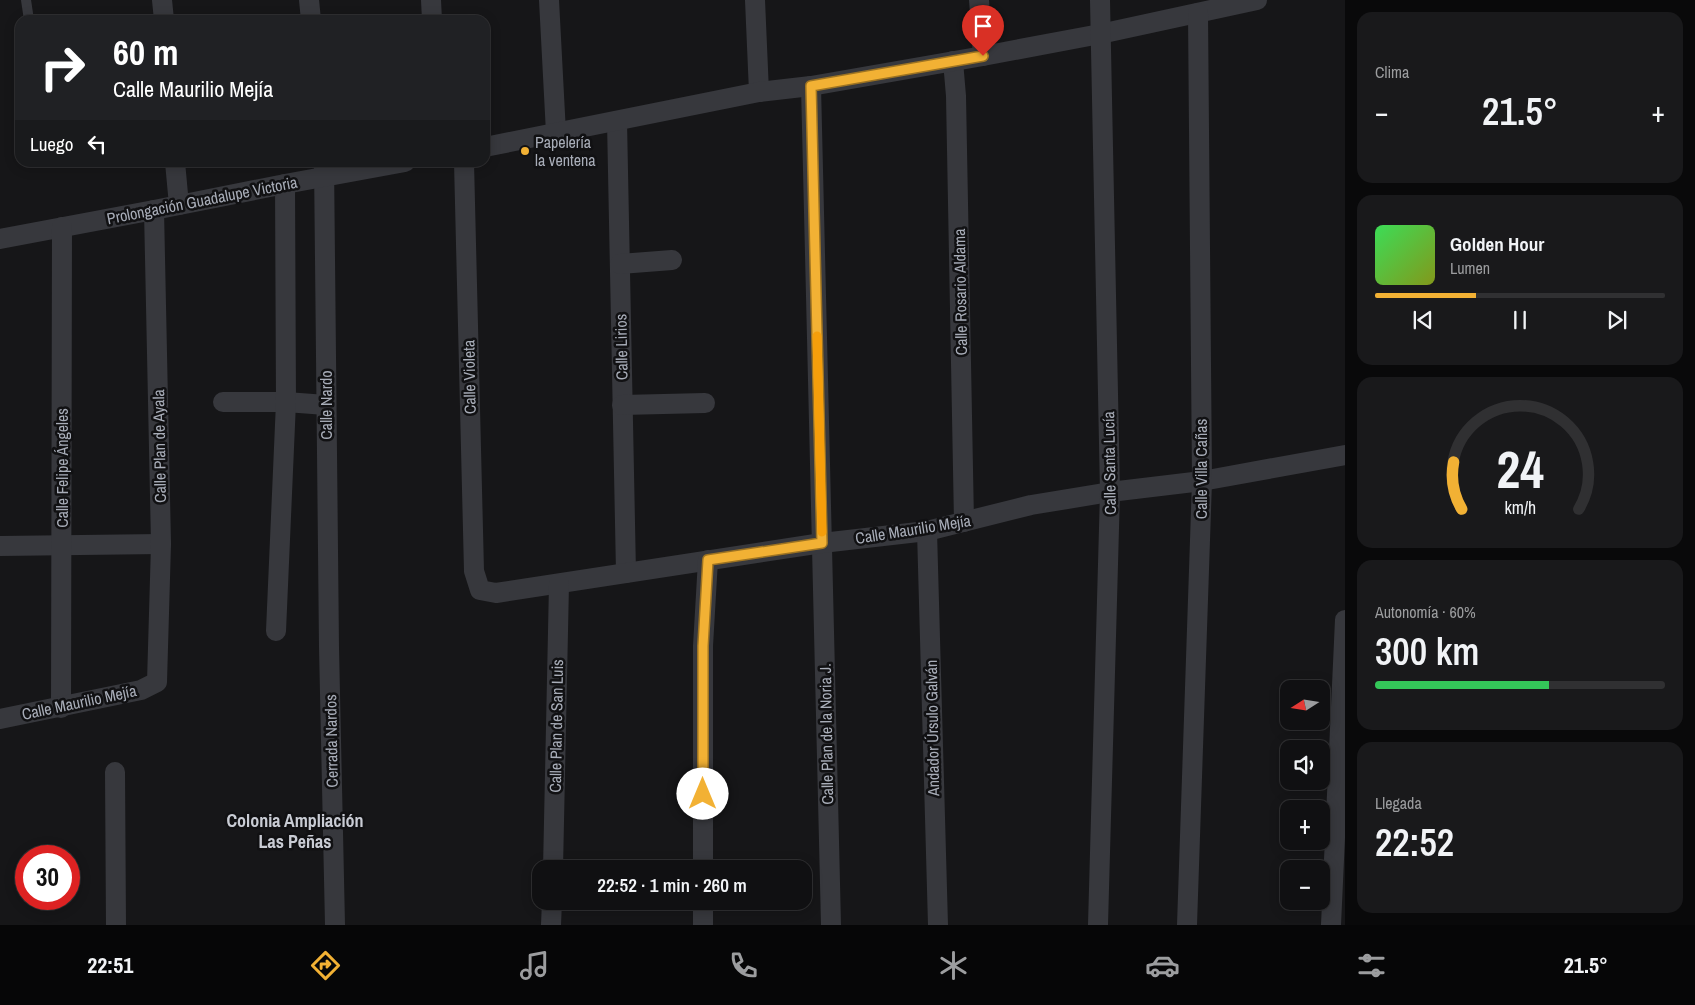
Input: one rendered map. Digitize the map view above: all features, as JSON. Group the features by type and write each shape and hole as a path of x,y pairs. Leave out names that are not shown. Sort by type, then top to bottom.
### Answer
{"street":[{"path":"162,0 164,15"},
{"path":"309,0 310,15"},
{"path":"431,0 432,15"},
{"path":"549,0 556,133"},
{"path":"755,0 759,92"},
{"path":"979,0 983,56"},
{"name":"Calle Santa Lucía","path":"1098,925 1110,492 1100,0"},
{"path":"490,147 759,92 811,86 1100,34 1254,0"},
{"name":"Calle Villa Cañas","path":"1187,925 1202,481 1198,13"},
{"name":"Calle Rosario Aldama","path":"953,61 956,106 964,522"},
{"name":"Calle Plan de la Noria J.","path":"811,86 831,925"},
{"name":"Calle Lirios","path":"617,121 626,573"},
{"path":"176,167 179,205"},
{"name":"Prolongación Guadalupe Victoria","path":"0,239 286,184 324,170 354,167"},
{"name":"Calle Violeta","path":"464,167 474,571 480,590"},
{"name":"Calle Nardo","path":"324,170 329,647"},
{"path":"276,630 286,402 286,184"},
{"name":"Calle Plan de Ayala","path":"154,210 161,544 157,682"},
{"name":"Calle Felipe Ángeles","path":"61,708 62,228"},
{"path":"620,264 672,260"},
{"path":"223,402 286,402 326,405"},
{"path":"622,406 705,403"},
{"name":"Calle Maurilio Mejía","path":"480,590 496,593 822,543 927,531 1031,505 1110,492 1202,481 1345,455"},
{"name":"Andador Úrsulo Galván","path":"927,531 938,925"},
{"path":"0,546 161,544"},
{"path":"703,860 703,646 708,560"},
{"name":"Calle Plan de San Luis","path":"553,860 559,584"},
{"path":"1331,925 1345,620"},
{"name":"Cerrada Nardos","path":"329,647 335,925"},
{"name":"Calle Maurilio Mejía","path":"0,719 61,708 140,690 157,682"},
{"path":"115,772 116,925"},
{"path":"551,925 552,910"},
{"path":"703,910 703,925"}],"lane":[{"path":"26,0 28,15"}],"slow traffic":[{"path":"817,336 822,532"}],"place":[{"name":"Papelería la ventena","path":"525,151"}],"district":[{"name":"Colonia Ampliación Las Peñas","path":"295,830"}],"route":[{"path":"703,794 703,646 708,560 822,543 811,86 983,56"}]}
